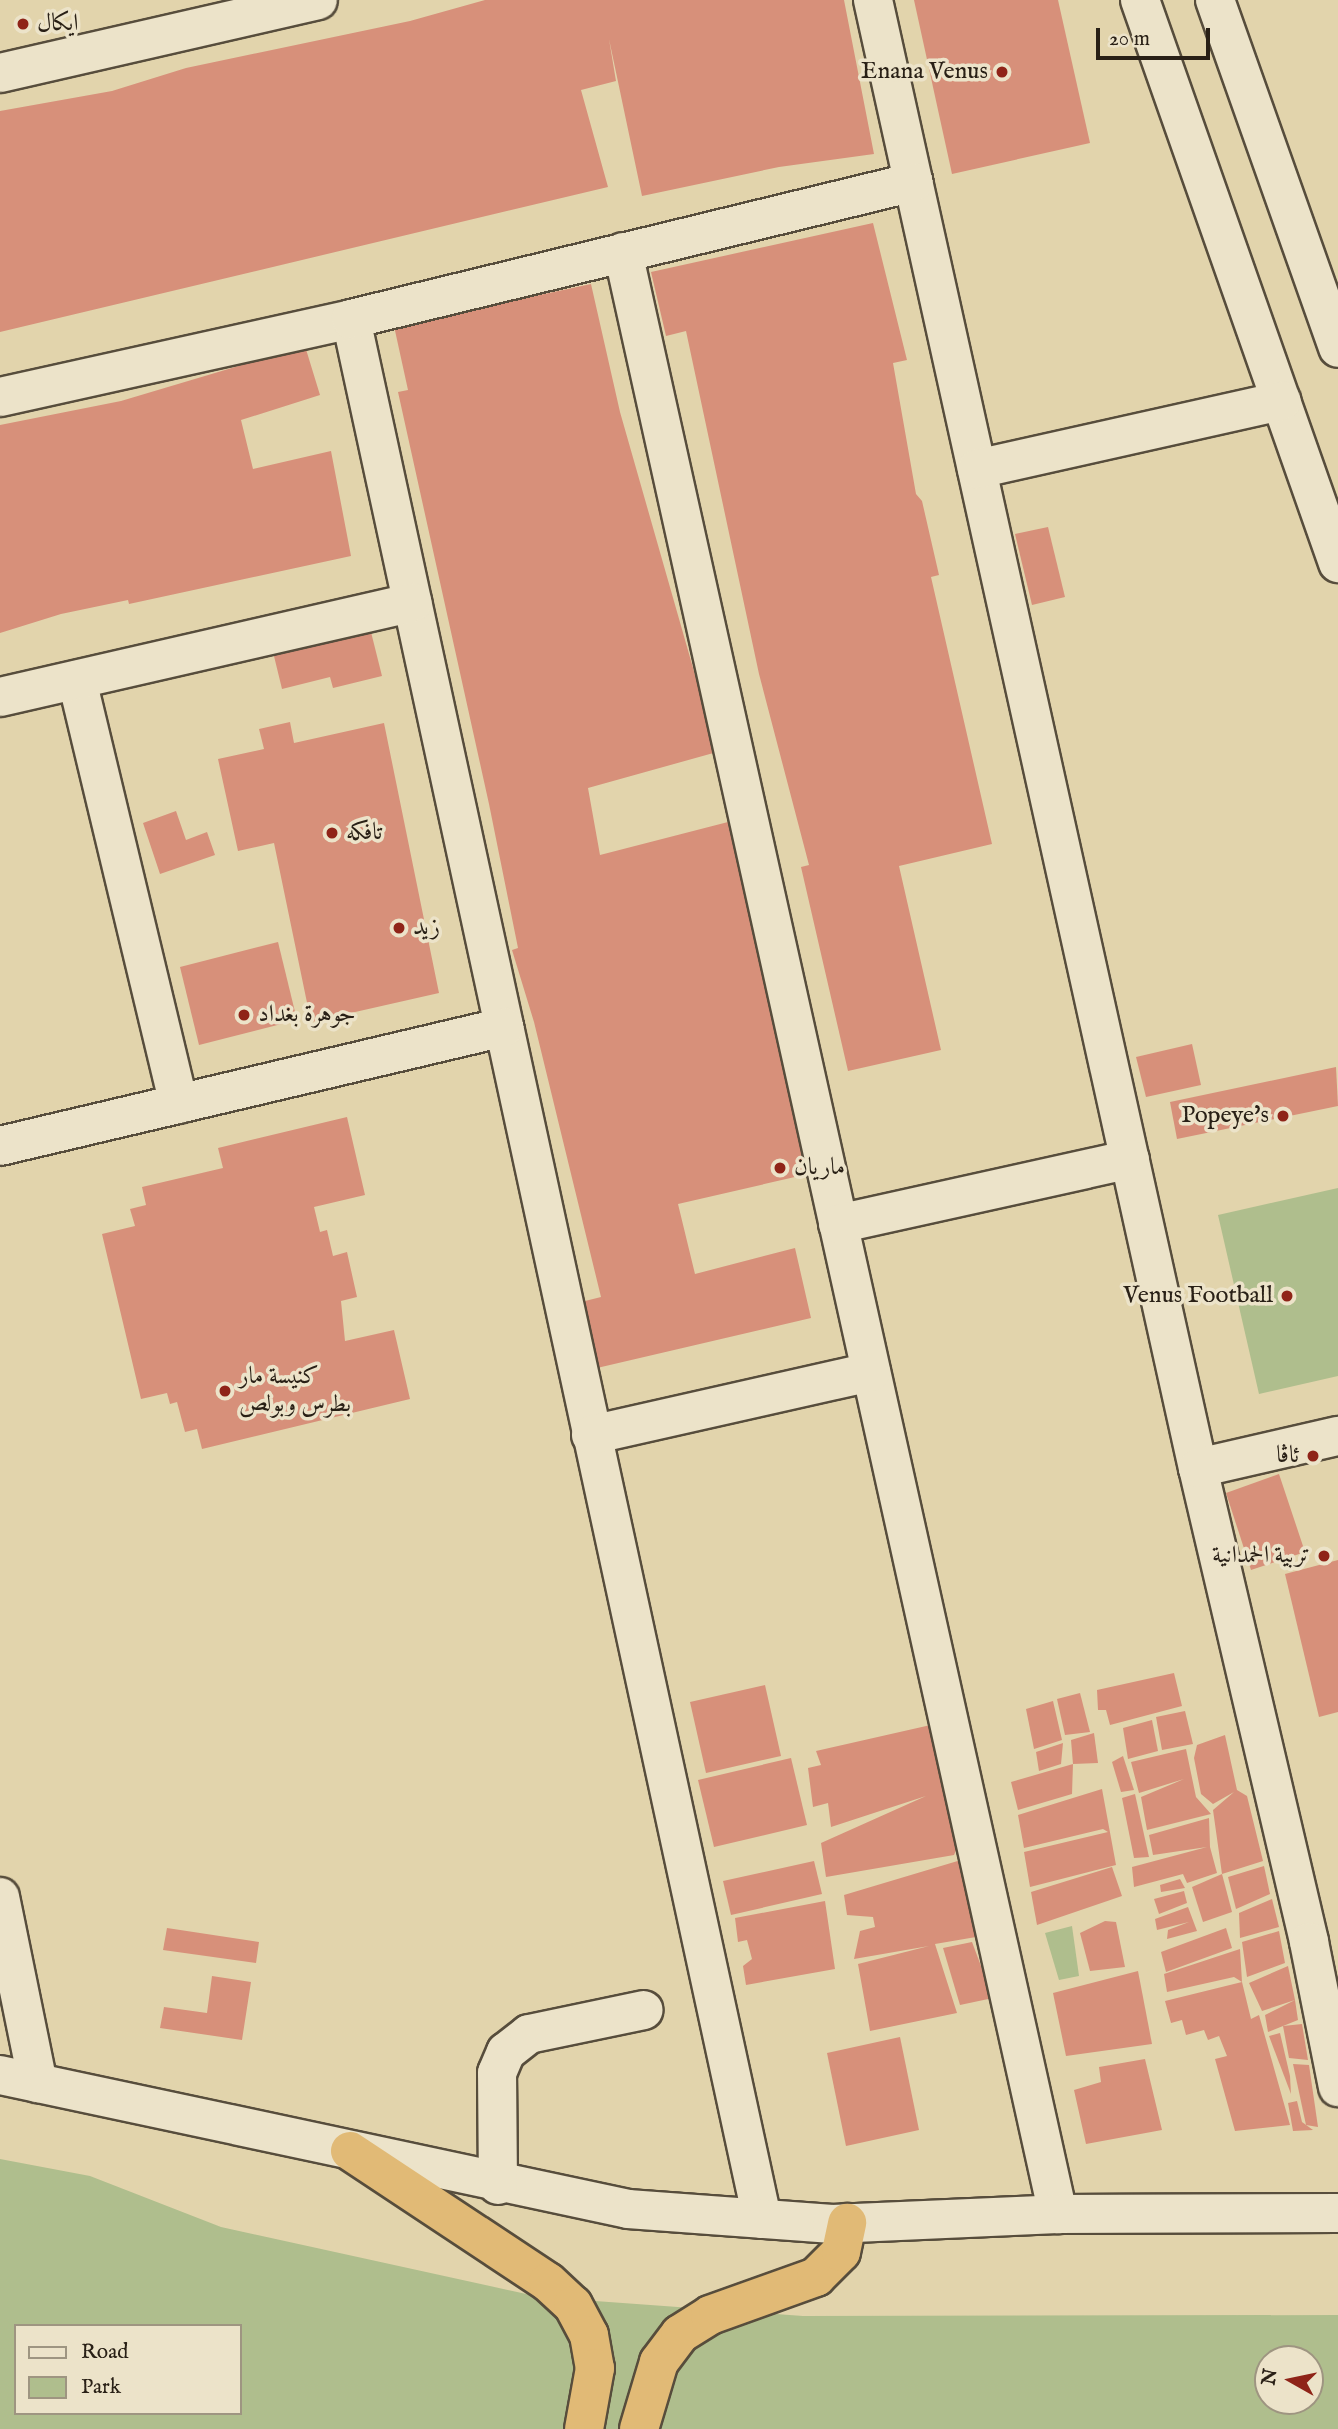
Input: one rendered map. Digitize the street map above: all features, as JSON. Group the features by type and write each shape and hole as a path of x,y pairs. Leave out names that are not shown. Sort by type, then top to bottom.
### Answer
{"highway":[{"path":"350,2151 562,2292 589,2334 595,2385 584,2429"},
{"path":"639,2429 659,2362 680,2334 710,2315 817,2277 841,2252 847,2223"}],"street":[{"path":"0,73 262,6 318,0"},
{"path":"873,0 1198,1468 1324,1932 1338,2087"},
{"path":"1140,0 1338,563"},
{"path":"1214,0 1338,348"},
{"path":"0,397 351,319 914,182"},
{"path":"624,252 1058,2214"},
{"path":"351,319 762,2219"},
{"path":"977,468 1281,401"},
{"path":"0,697 412,603"},
{"path":"77,680 180,1104"},
{"path":"0,1146 504,1027"},
{"path":"838,1224 1130,1159"},
{"path":"591,1434 871,1372"},
{"path":"1198,1468 1338,1436"},
{"path":"0,1897 38,2083"},
{"path":"508,2255 487,2236 488,2221 494,2207 509,2187 497,2073 506,2052 529,2034 644,2010"},
{"path":"0,2075 509,2187 628,2209 847,2223 1058,2214 1338,2213"}],"green space":[{"name":"Venus Football","path":"1338,1188 1338,1376 1259,1394 1218,1215"},
{"path":"1072,1926 1079,1976 1059,1980 1045,1933"},
{"path":"0,2159 90,2176 221,2227 540,2297 803,2316 1338,2315 1338,2429 0,2429"}],"building":[{"path":"485,0 844,0 874,154 779,167 642,196 609,39 616,81 581,90 608,187 0,332 0,111 112,91 186,68 410,21"},
{"name":"Enana Venus","path":"914,0 1058,0 1090,143 952,174"},
{"path":"873,223 907,360 893,363 916,494 922,501 939,575 931,577 992,844 899,866 941,1050 848,1071 801,867 809,865 759,674 686,331 666,336 651,272"},
{"path":"591,284 620,412 717,752 588,788 600,855 728,822 808,1174 678,1204 695,1274 795,1248 811,1318 597,1368 581,1302 601,1297 534,1022 512,950 518,948 489,804 398,392 408,390 394,326"},
{"path":"305,346 320,395 241,420 253,469 331,451 351,556 129,604 128,600 61,614 0,633 0,425 121,401"},
{"path":"1048,527 1065,597 1032,605 1015,534"},
{"path":"370,628 382,676 333,688 330,677 282,689 273,652"},
{"path":"290,722 294,743 384,723 439,993 311,1022 274,843 238,851 218,759 264,749 259,729"},
{"path":"176,811 186,840 207,832 215,855 160,874 143,823"},
{"path":"278,942 297,1020 199,1045 180,967"},
{"path":"1192,1044 1201,1085 1146,1097 1136,1057"},
{"path":"1336,1067 1338,1106 1177,1139 1170,1102"},
{"path":"347,1117 365,1195 314,1207 320,1232 327,1230 333,1256 347,1252 357,1297 341,1301 345,1341 394,1330 410,1399 202,1449 197,1429 185,1432 177,1402 170,1404 167,1393 141,1399 102,1234 135,1226 130,1209 146,1205 142,1187 223,1168 218,1148"},
{"path":"1279,1474 1305,1552 1251,1570 1226,1493"},
{"path":"1338,1560 1338,1712 1319,1717 1285,1574"},
{"path":"1174,1673 1182,1706 1110,1725 1106,1710 1098,1710 1097,1690"},
{"path":"765,1685 781,1756 706,1773 690,1702"},
{"path":"1080,1693 1090,1732 1065,1735 1057,1699"},
{"path":"1053,1701 1062,1740 1034,1749 1026,1709"},
{"path":"1185,1711 1193,1744 1162,1750 1156,1717"},
{"path":"1152,1720 1158,1751 1128,1759 1123,1728"},
{"path":"935,1724 969,1819 954,1855 826,1877 821,1843 926,1796 831,1827 828,1803 813,1807 808,1768 821,1765 816,1751"},
{"path":"1094,1733 1098,1763 1073,1764 1071,1740"},
{"path":"1225,1735 1237,1790 1247,1796 1263,1861 1222,1874 1213,1810 1234,1792 1213,1804 1201,1794 1194,1758 1197,1745"},
{"path":"1063,1743 1061,1764 1039,1771 1036,1752"},
{"path":"1186,1749 1196,1797 1211,1814 1147,1830 1141,1797 1184,1779 1139,1793 1131,1762"},
{"path":"1123,1756 1134,1790 1121,1792 1112,1762"},
{"path":"791,1758 807,1825 714,1847 698,1780"},
{"path":"1073,1764 1072,1794 1018,1810 1011,1782"},
{"path":"1102,1789 1116,1865 1030,1887 1024,1852 1108,1832 1103,1829 1024,1848 1018,1815"},
{"path":"1135,1794 1149,1857 1134,1858 1122,1798"},
{"path":"1209,1818 1210,1847 1217,1873 1187,1883 1183,1874 1134,1887 1132,1867 1207,1847 1153,1855 1149,1835"},
{"path":"961,1860 976,1937 935,1944 957,2013 870,2031 858,1964 929,1946 854,1959 860,1931 875,1927 873,1917 847,1915 844,1895"},
{"path":"814,1861 822,1894 731,1915 723,1881"},
{"path":"1264,1866 1270,1894 1236,1909 1228,1877"},
{"path":"1112,1867 1122,1896 1037,1925 1031,1892"},
{"path":"1222,1874 1232,1912 1203,1922 1192,1887"},
{"path":"1180,1879 1185,1888 1161,1892 1160,1885"},
{"path":"1184,1891 1187,1903 1159,1914 1154,1899"},
{"path":"1272,1899 1279,1927 1240,1938 1239,1913"},
{"path":"825,1901 835,1969 746,1985 743,1966 752,1959 747,1940 738,1942 735,1918"},
{"path":"1188,1907 1197,1931 1167,1939 1168,1930 1189,1922 1157,1930 1155,1919"},
{"path":"1105,1921 1116,1922 1125,1967 1090,1971 1080,1933"},
{"path":"167,1928 259,1942 256,1963 163,1950"},
{"path":"1226,1928 1232,1948 1166,1972 1161,1952"},
{"path":"1279,1931 1285,1963 1247,1977 1242,1942"},
{"path":"972,1942 993,1998 960,2005 943,1948"},
{"path":"1240,1949 1242,1982 1234,1977 1167,1992 1164,1974"},
{"path":"1288,1966 1295,2000 1262,2011 1249,1983"},
{"path":"1138,1971 1152,2044 1066,2056 1053,1993"},
{"path":"212,1976 251,1982 242,2040 160,2028 164,2007 207,2013"},
{"path":"1242,1982 1251,2019 1259,2015 1290,2125 1235,2131 1215,2059 1227,2056 1219,2036 1208,2040 1204,2030 1186,2035 1182,2020 1171,2023 1165,2001"},
{"path":"1295,2000 1298,2020 1268,2032 1265,2015"},
{"path":"1302,2024 1308,2060 1289,2058 1283,2026"},
{"path":"1280,2033 1290,2076 1291,2094 1269,2036"},
{"path":"900,2037 919,2130 846,2146 827,2053"},
{"path":"1145,2059 1162,2130 1086,2144 1074,2090 1101,2082 1099,2067"},
{"path":"1293,2064 1309,2065 1318,2127 1306,2125"},
{"path":"1297,2101 1302,2122 1313,2130 1293,2131 1288,2103"}],"place":[{"name":"ايكال","path":"23,24"},
{"name":"Enana Venus","path":"1002,72"},
{"name":"تافكه","path":"332,833"},
{"name":"زيد","path":"399,928"},
{"name":"جوهرة بغداد","path":"244,1015"},
{"name":"Popeye's","path":"1283,1116"},
{"name":"ماريان","path":"780,1168"},
{"name":"Venus Football","path":"1287,1296"},
{"name":"كنيسة مار بطرس وبولص","path":"225,1391"},
{"name":"ئاڤا","path":"1313,1456"},
{"name":"تربية الحمدانية","path":"1324,1556"}]}
